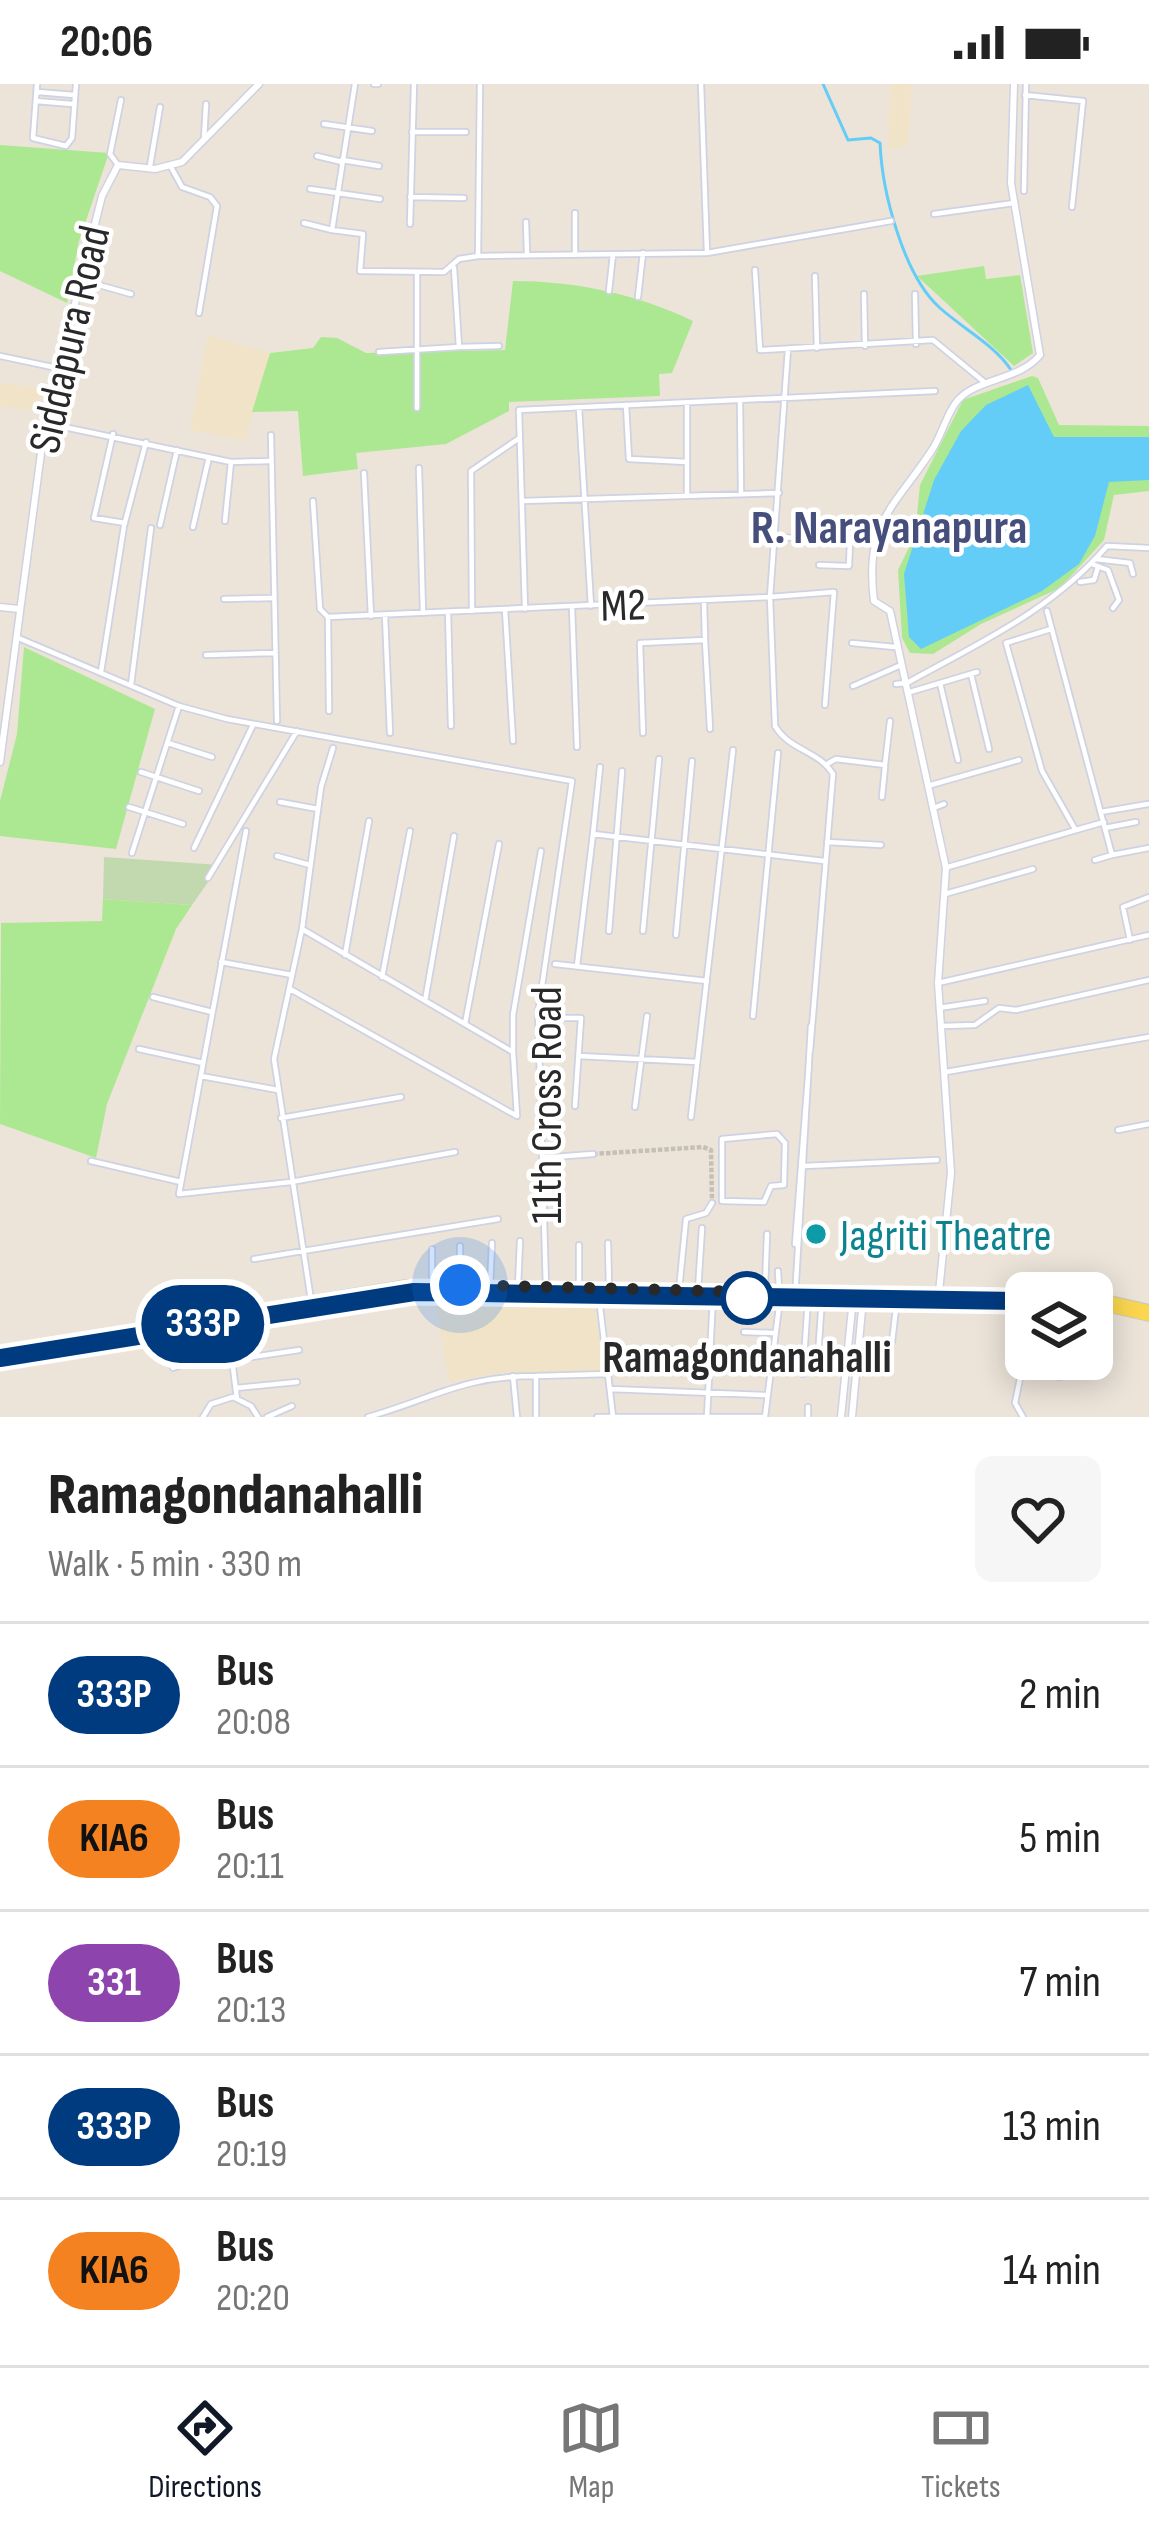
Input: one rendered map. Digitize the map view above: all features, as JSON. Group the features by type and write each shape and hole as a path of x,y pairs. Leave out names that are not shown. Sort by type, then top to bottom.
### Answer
{"main road":[{"path":"0,1354 432,1285 713,1294 1005,1296"},
{"path":"0,1354 227,1320 311,1302 414,1292 679,1289 713,1294"},
{"path":"758,1294 897,1300 1005,1297"},
{"path":"1113,1305 1149,1313"}],"street":[{"path":"74,95 36,88 33,138 41,144 70,144 76,84"},
{"path":"199,313 217,206 210,197 182,187 171,167 205,141 259,84"},
{"path":"332,230 355,84"},
{"path":"410,224 414,84"},
{"path":"478,256 481,84"},
{"path":"700,84 707,253"},
{"path":"939,1292 951,1190 938,982 946,894 943,821 892,648 890,611 874,601 876,537 887,505 929,454 960,397 1018,371 1040,355 1014,203 1014,84"},
{"path":"1024,191 1026,84"},
{"path":"1025,94 1084,101 1072,207"},
{"path":"118,165 110,154 121,100"},
{"path":"35,101 74,104"},
{"path":"205,141 206,104"},
{"path":"149,168 160,106"},
{"path":"324,124 372,131"},
{"path":"412,132 466,132"},
{"path":"317,156 379,166"},
{"name":"Siddapura Road","path":"0,762 45,423 102,196 118,165 171,167"},
{"path":"310,189 380,199"},
{"path":"410,197 464,198"},
{"path":"934,214 1014,203"},
{"path":"574,213 575,254"},
{"path":"459,347 454,268 459,259 707,253 891,221"},
{"path":"526,222 527,254"},
{"path":"304,223 363,234 360,271 454,268"},
{"path":"638,297 643,253"},
{"path":"609,291 614,254"},
{"path":"755,270 760,350 933,340 983,381"},
{"path":"417,272 417,408"},
{"path":"815,276 818,348"},
{"path":"81,280 131,294"},
{"path":"864,294 865,346"},
{"path":"915,294 916,344"},
{"path":"379,352 499,346"},
{"path":"788,349 770,598 775,726 785,743 827,764 833,774 794,1295"},
{"path":"0,356 57,368"},
{"path":"525,609 519,410 935,391"},
{"path":"740,400 741,494"},
{"path":"687,403 687,496"},
{"path":"626,406 628,459 687,462"},
{"path":"579,408 591,606"},
{"path":"45,423 231,462 271,461"},
{"path":"112,434 94,518 125,523"},
{"path":"271,435 277,721"},
{"path":"472,611 470,471 518,440"},
{"path":"101,672 125,523 146,442"},
{"path":"160,525 177,450"},
{"path":"193,527 208,457"},
{"path":"225,521 231,462"},
{"path":"419,468 423,613"},
{"path":"364,473 370,616"},
{"path":"522,501 778,493"},
{"path":"313,501 320,609 328,617 329,711"},
{"path":"131,685 151,528"},
{"path":"776,537 850,541 849,566 819,566"},
{"path":"903,685 1046,610 1107,546 1149,548"},
{"path":"1095,563 1130,563 1133,574"},
{"path":"1078,580 1094,580 1095,563"},
{"path":"1095,563 1108,570 1119,600 1113,608"},
{"name":"M2","path":"328,617 834,592 825,705"},
{"path":"224,599 272,598"},
{"path":"1044,598 1112,855"},
{"path":"704,601 710,729"},
{"path":"0,607 19,609"},
{"path":"572,607 577,747"},
{"path":"505,609 513,741"},
{"path":"448,612 451,726"},
{"path":"385,615 390,733"},
{"path":"1052,629 1006,644 1042,771 1075,830"},
{"path":"16,637 179,706 297,731 208,878"},
{"path":"643,734 640,644 705,640"},
{"path":"853,643 885,642 892,648"},
{"path":"206,656 274,652"},
{"path":"853,686 896,662"},
{"path":"903,685 940,683 974,673 988,749"},
{"path":"940,683 958,760"},
{"path":"132,853 179,706"},
{"path":"882,797 890,721"},
{"path":"244,722 246,733"},
{"path":"194,848 253,724"},
{"name":"11th Cross Road","path":"297,731 572,781 538,1012 546,1287"},
{"path":"168,743 212,758"},
{"path":"311,1302 274,1059 333,748"},
{"path":"691,1117 733,750"},
{"path":"753,1016 778,753"},
{"path":"643,931 658,759"},
{"path":"827,764 836,759 885,765"},
{"path":"931,784 1019,760"},
{"path":"676,935 692,761"},
{"path":"577,967 600,767"},
{"path":"609,931 622,771"},
{"path":"141,772 199,790"},
{"path":"280,802 318,809"},
{"path":"1101,812 1148,804"},
{"path":"129,807 183,824"},
{"path":"345,956 369,821"},
{"path":"946,868 1075,830 1136,822"},
{"path":"246,831 179,1194 291,1182 454,1152"},
{"path":"382,976 410,831"},
{"path":"593,834 824,861"},
{"path":"424,1001 454,836"},
{"path":"827,842 881,845"},
{"path":"465,1024 499,844"},
{"path":"1095,860 1149,848"},
{"path":"290,989 517,1116 513,1015 541,851"},
{"path":"277,856 310,865"},
{"path":"946,894 1033,869"},
{"path":"1130,940 1123,907 1149,897"},
{"path":"302,929 513,1052"},
{"path":"938,982 1149,935"},
{"path":"221,962 293,975"},
{"path":"555,964 706,981"},
{"path":"942,1026 975,1025 999,1008 1016,1010 1149,980"},
{"path":"153,997 212,1012"},
{"path":"939,1008 985,1000"},
{"path":"634,1107 647,1016"},
{"path":"549,1018 581,1018 575,1106"},
{"path":"946,1072 1149,1037"},
{"path":"140,1049 203,1063"},
{"path":"579,1056 697,1062"},
{"path":"201,1076 278,1090"},
{"path":"280,1118 401,1096"},
{"path":"1118,1130 1149,1124"},
{"path":"777,1134 785,1143 785,1162 784,1185 771,1186 764,1202 722,1201 722,1139 777,1134"},
{"path":"542,1157 593,1154"},
{"path":"554,1156 556,1177"},
{"path":"785,1162 937,1160"},
{"path":"92,1161 181,1182"},
{"path":"679,1289 686,1219 706,1213 712,1203"},
{"path":"254,1259 498,1219"},
{"path":"698,1290 702,1228"},
{"path":"758,1294 767,1234"},
{"path":"518,1286 520,1240"},
{"path":"608,1243 602,1290 613,1416"},
{"path":"490,1286 492,1244"},
{"path":"460,1246 460,1285"},
{"path":"579,1246 579,1287"},
{"path":"432,1249 432,1285"},
{"path":"595,1405 596,1417 765,1417 778,1271"},
{"path":"707,1416 713,1294"},
{"path":"803,1375 808,1298"},
{"path":"817,1371 822,1298"},
{"path":"841,1417 858,1299"},
{"path":"852,1417 858,1299"},
{"path":"892,1342 897,1300"},
{"path":"227,1320 237,1399"},
{"path":"744,1332 773,1333"},
{"path":"172,1368 230,1348"},
{"path":"232,1360 299,1350"},
{"path":"607,1354 767,1366"},
{"path":"368,1417 427,1399 449,1385 513,1376 609,1374"},
{"path":"513,1376 517,1417"},
{"path":"536,1376 536,1417"},
{"path":"1020,1380 1016,1405 1023,1417"},
{"path":"236,1388 297,1382"},
{"path":"610,1390 765,1395"},
{"path":"203,1417 219,1400 237,1399 262,1417 292,1406"},
{"path":"808,1406 808,1417"}],"shaded area":[{"path":"890,84 911,84 911,104 907,146 888,149"},
{"path":"208,335 270,353 245,440 190,430"},
{"path":"0,383 42,389 37,411 0,406"},
{"path":"435,1301 595,1301 602,1371 499,1373 449,1382"}],"green space":[{"path":"0,145 109,153 79,241 67,303 0,271"},
{"path":"984,266 986,279 1020,275 1033,353 1014,366 917,276"},
{"path":"513,281 605,291 693,321 672,373 659,374 660,396 509,402 509,411 446,444 356,453 358,469 303,476 298,411 252,412 270,353 313,348 321,337 337,338 366,353 505,350"},
{"path":"1032,376 1038,378 1059,425 1149,426 1149,491 1114,495 1104,540 1060,588 981,624 933,654 910,653 902,638 898,570 915,535 920,485 963,400"},
{"path":"24,647 155,709 116,849 0,836 0,801 17,734"},
{"path":"104,857 220,865 192,905 103,899"},
{"path":"103,899 192,905 176,929 107,1104 96,1158 0,1124 1,923 102,921"}],"water":[{"path":"1028,385 1054,437 1149,437 1149,480 1109,482 1095,536 1079,564 1042,591 921,649 909,637 904,574 934,480 961,431 986,405"}],"waterway":[{"path":"823,84 848,140 871,138 880,143 897,231 915,275 940,308 1011,370"}],"tunnel":[{"path":"593,1154 711,1150 712,1203"}],"bus line":[{"name":"333P","path":"0,1358 414,1292 1005,1301"}],"place":[{"name":"Jagriti Theatre","path":"816,1234"},
{"name":"Ramagondanahalli","path":"747,1298"}],"district":[{"name":"R. Narayanapura","path":"889,526"}],"route":[{"path":"460,1285 755,1292 755,1298 747,1298"}]}
